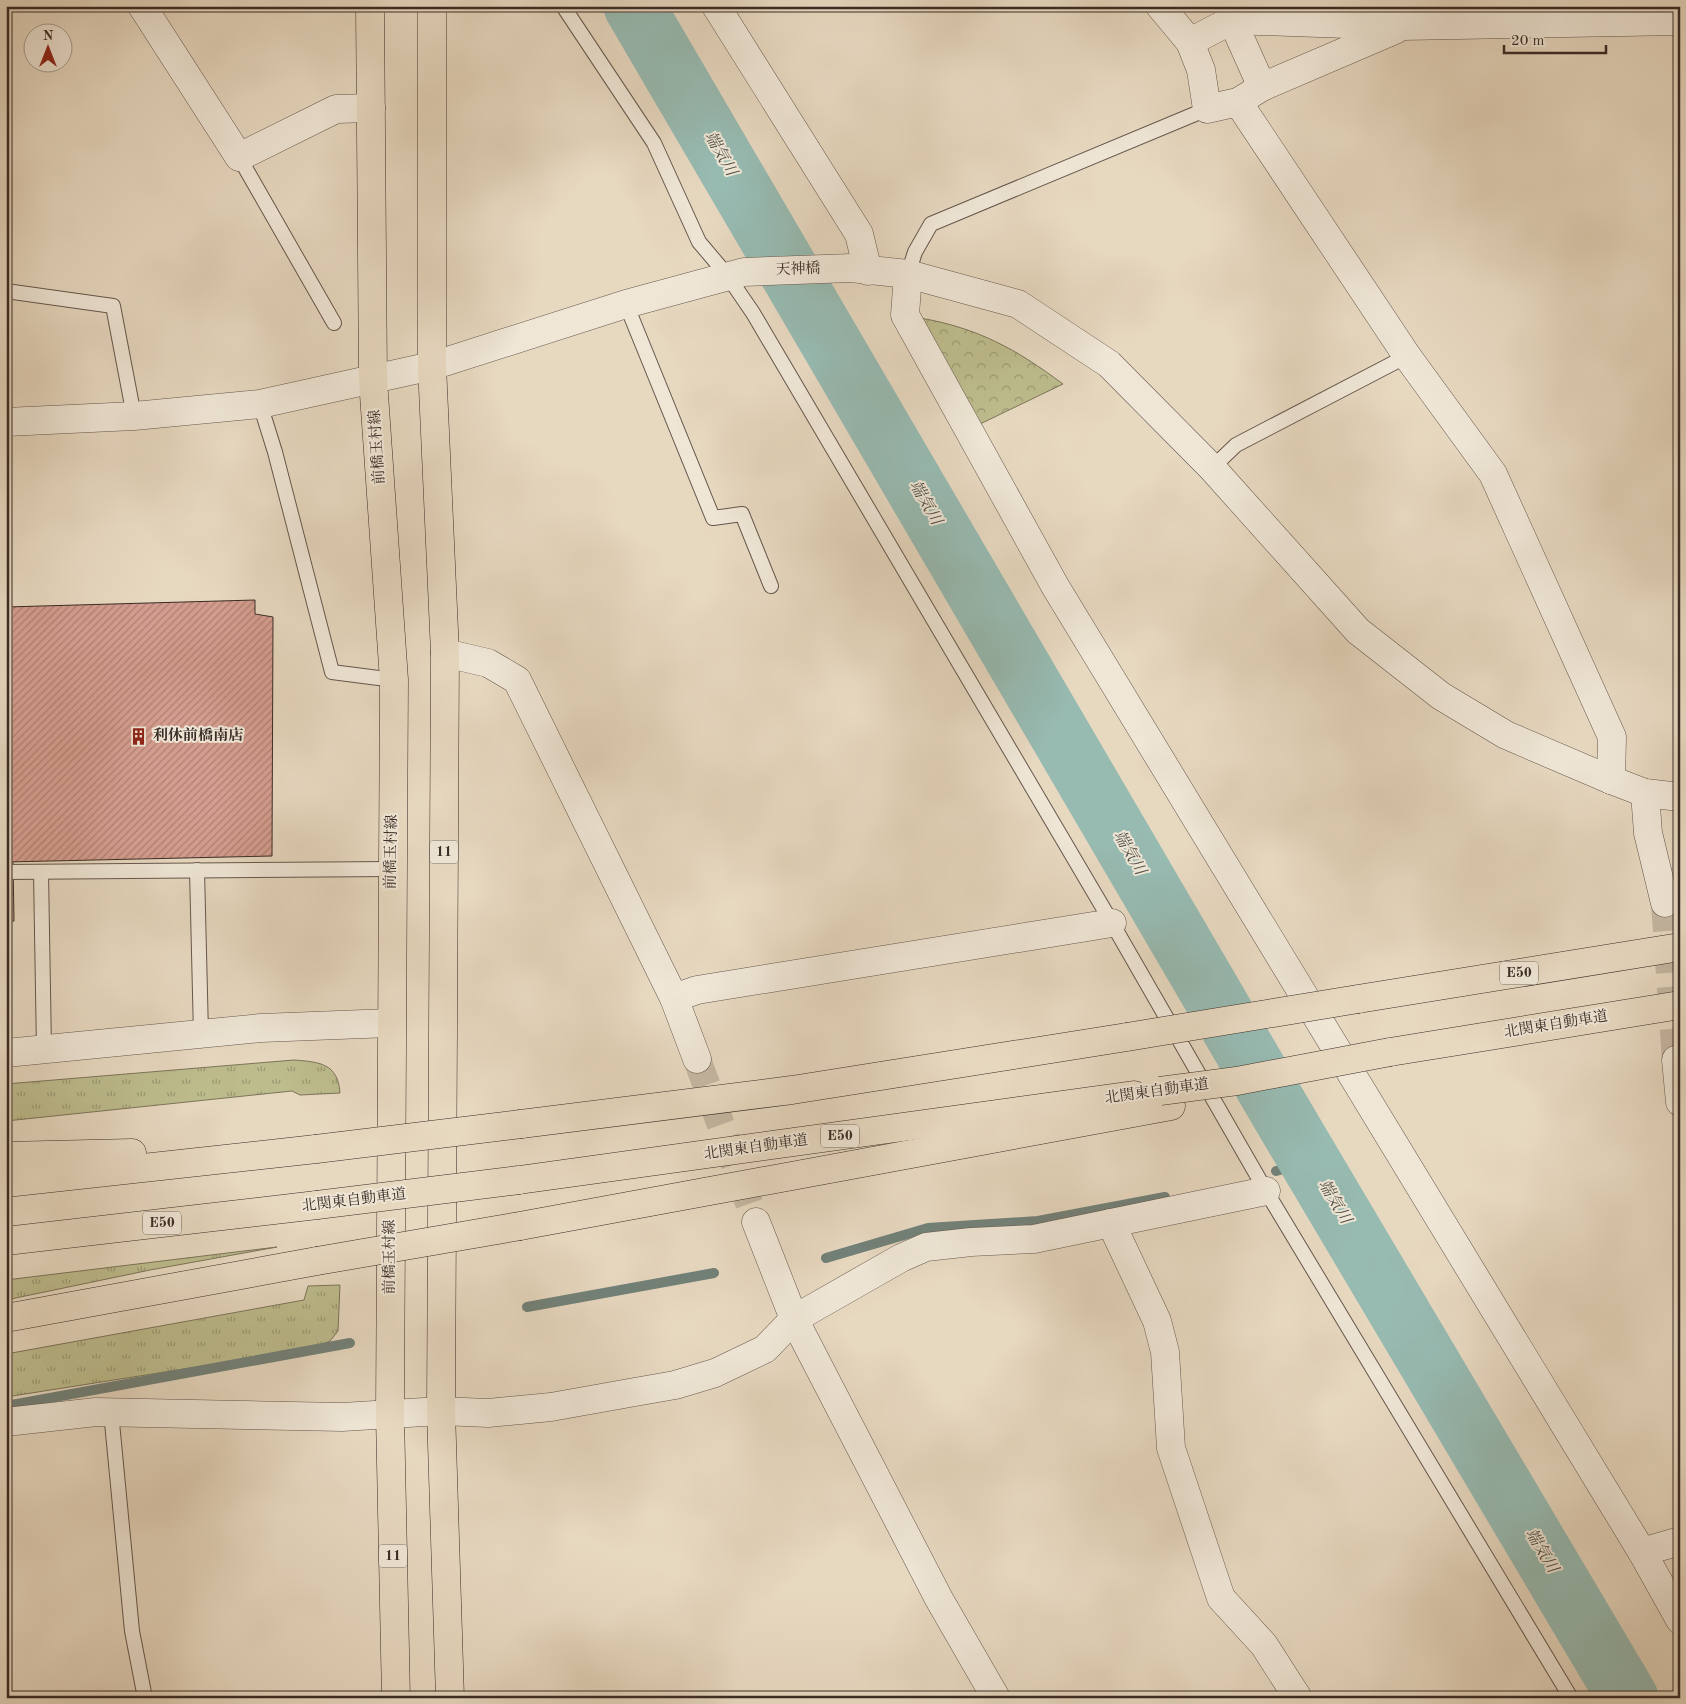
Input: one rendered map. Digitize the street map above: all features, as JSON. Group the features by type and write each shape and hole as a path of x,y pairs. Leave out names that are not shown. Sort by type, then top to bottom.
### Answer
{"main road":[{"name":"前橋玉村線","path":"370,6 373,380 394,680 390,1023 390,1414 396,1698"},
{"name":"11","path":"432,6 432,366 445,653 441,1411 450,1698"},
{"name":"E50","path":"6,1183 316,1149 792,1090 1680,947"},
{"name":"北関東自動車道","path":"6,1241 317,1205 1166,1099 1237,1081 1390,1052 1680,1004"},
{"path":"6,1318 520,1226 1166,1099"},
{"path":"6,1156 316,1149"}],"street":[{"path":"142,6 239,157 336,109 371,108"},
{"path":"716,6 859,234 860,269"},
{"path":"1160,6 1190,42 1201,70 1207,109 1238,102 1262,87 1403,26"},
{"path":"1190,42 1232,13 1403,26 1680,21"},
{"path":"1232,13 1262,87"},
{"path":"1238,102 1407,356 1493,474 1612,737 1611,780"},
{"name":"天神橋","path":"6,422 134,416 260,404 432,366 626,304 736,274 860,269 908,274 1018,304 1109,364 1212,468 1358,631 1440,696 1506,735 1611,780 1645,793 1680,797"},
{"path":"908,274 905,315 1055,586 1642,1552 1680,1620"},
{"path":"445,653 488,663 517,680 674,998 697,1059"},
{"path":"1645,793 1648,833 1665,903"},
{"path":"674,998 697,990 1112,923"},
{"path":"6,1053 262,1028 390,1023"},
{"path":"1676,1060 1680,1102"},
{"path":"6,1422 64,1414 111,1412 342,1417 441,1411 488,1413 551,1407 675,1384 715,1373 765,1349 794,1319 901,1258 926,1247 971,1242 1034,1239 1266,1191"},
{"path":"756,1222 794,1319 939,1599 996,1698"},
{"path":"1111,1223 1157,1321 1165,1352 1171,1448 1221,1598 1264,1645 1298,1698"},
{"path":"1642,1552 1680,1541"}],"lane":[{"path":"563,6 654,143 700,242 736,274 753,313 1112,923 1266,1191 1571,1698"},
{"path":"908,274 914,252 932,224 1207,109"},
{"path":"239,157 334,324"},
{"path":"6,291 113,306 134,416"},
{"path":"626,304 713,518 742,514 771,586"},
{"path":"1212,468 1236,445 1407,356"},
{"path":"260,404 275,452 332,672 394,680"},
{"path":"6,872 392,869"},
{"path":"197,870 200,1034"},
{"path":"41,872 44,1050"},
{"path":"111,1412 132,1631 145,1698"}],"green space":[{"path":"920,318 960,328 996,342 1029,360 1063,384 980,424"},
{"path":"294,1060 319,1063 326,1066 335,1075 340,1093 300,1095 292,1091 6,1121 6,1084"},
{"path":"277,1247 150,1270 6,1300 6,1280"},
{"path":"340,1285 338,1331 330,1341 311,1349 6,1397 6,1354 304,1300 308,1286"}],"building":[{"name":"利休前橋南店","path":"255,600 255,614 273,617 272,856 6,862 6,607"},
{"path":"6,862 13,862 14,921 6,921"}],"waterway":[{"name":"端気川","path":"634,6 1290,1128 1628,1698"},
{"path":"1276,1171 1311,1162"},
{"path":"826,1258 928,1228 1038,1221 1165,1197"},
{"path":"527,1307 714,1273"},
{"path":"6,1406 350,1343"},
{"path":"1595,1698 1622,1687"}],"tunnel":[{"path":"1665,903 1676,1060"},
{"path":"697,1059 756,1222"}],"place":[{"name":"利休前橋南店","path":"139,736"}]}
